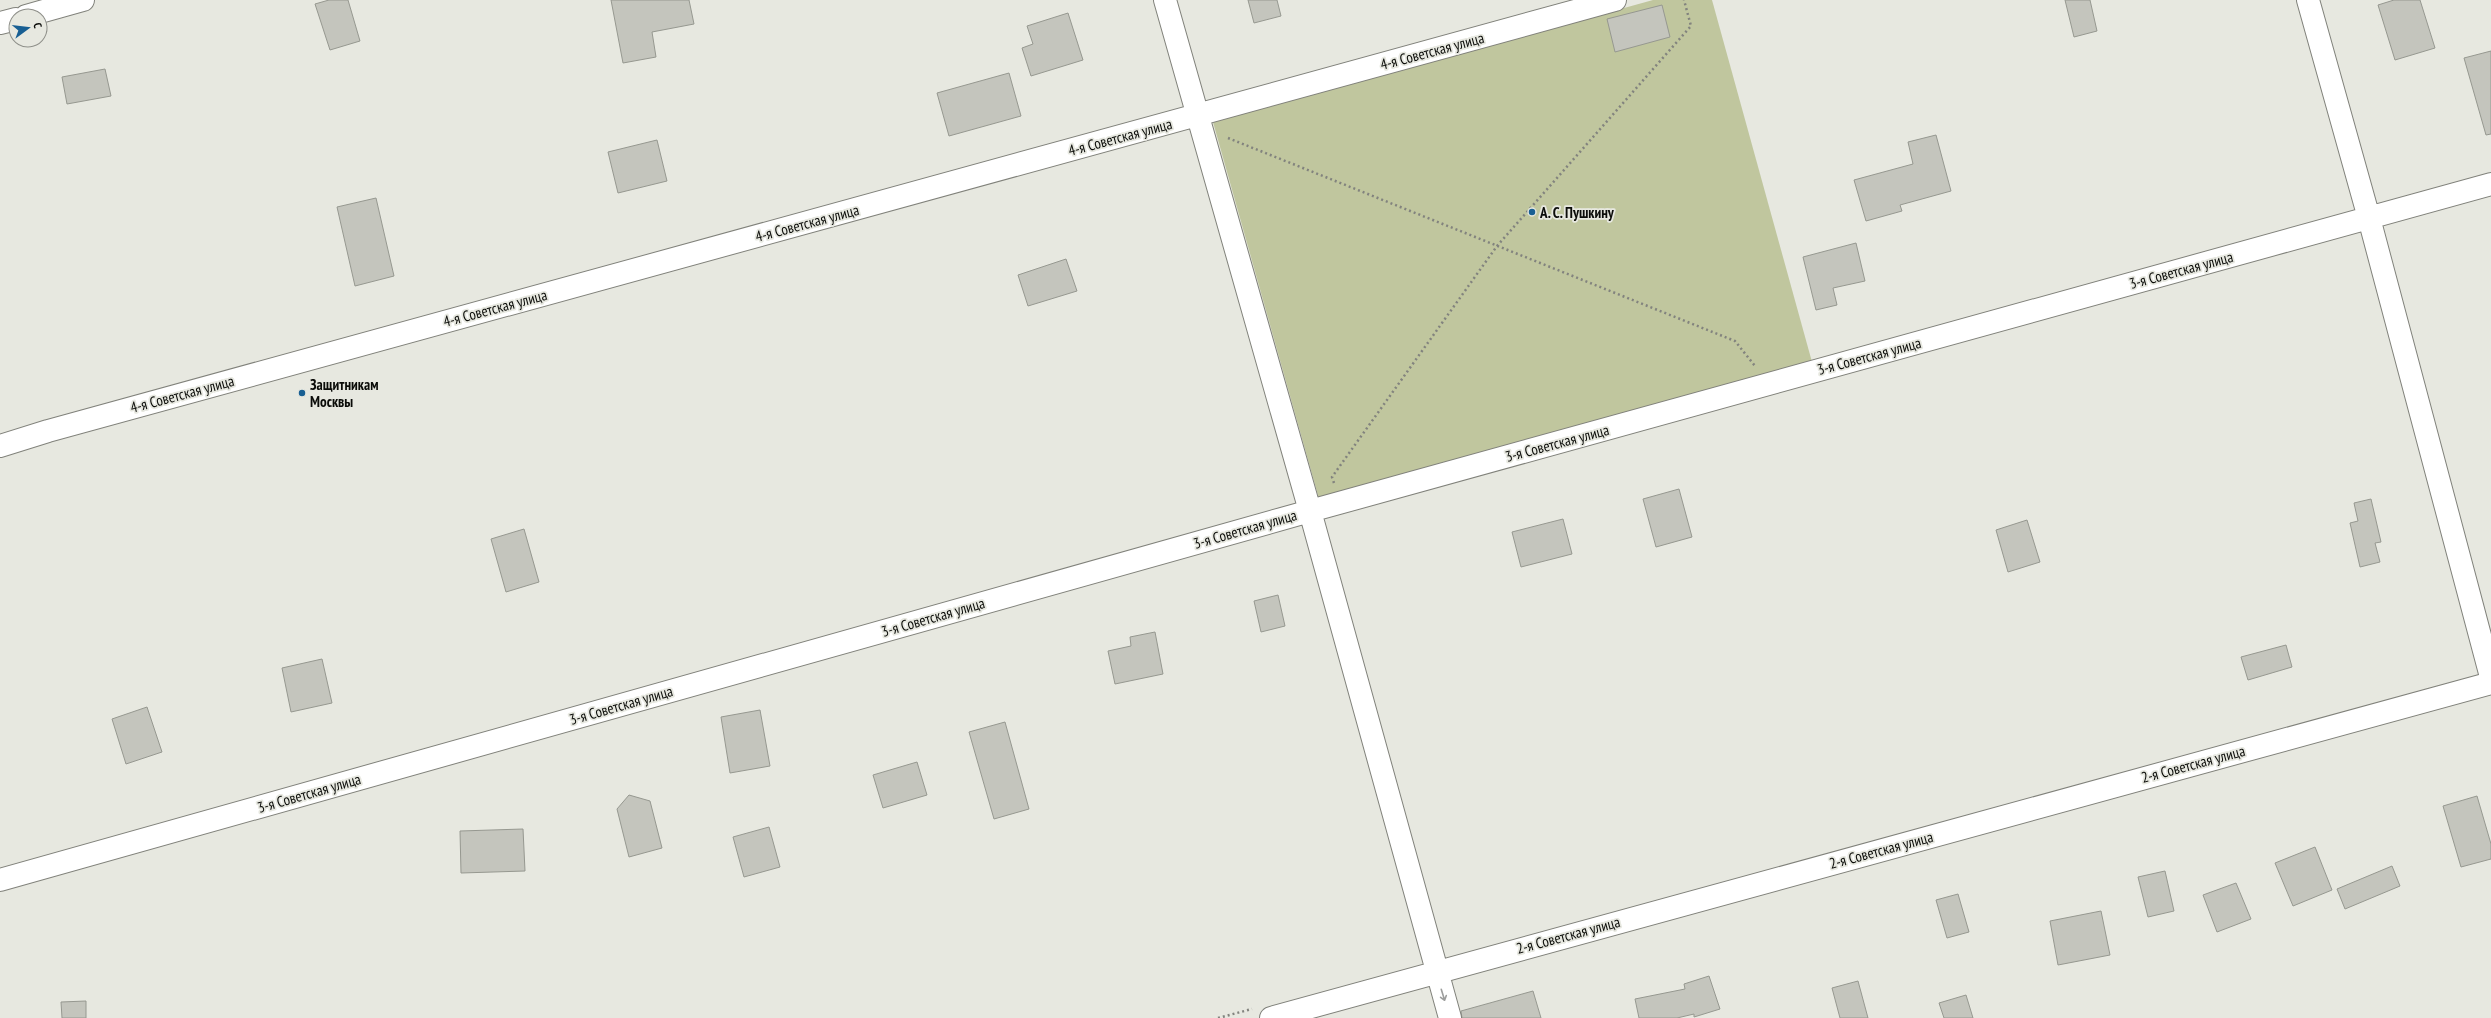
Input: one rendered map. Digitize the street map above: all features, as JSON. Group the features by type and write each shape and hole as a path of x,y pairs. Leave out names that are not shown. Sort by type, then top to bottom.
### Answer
{"street":[{"path":"48,10 83,0"},
{"path":"1165,0 1310,511 1436,972 1450,1018"},
{"name":"4-я Советская улица","path":"0,446 48,431 1198,116 1615,0"},
{"path":"2308,0 2369,218 2491,677"},
{"name":"3-я Советская улица","path":"0,880 1338,503 2491,184"},
{"name":"2-я Советская улица","path":"1271,1018 2491,683"}],"path":[{"path":"1338,503 1332,477 1497,246 1692,26 1684,0"},
{"path":"1219,109 1228,139 1735,341 1768,384"}],"green space":[{"path":"1653,0 1712,0 1812,362 1319,499 1213,122"}],"building":[{"path":"329,0 348,0 360,41 330,50 315,4"},
{"path":"611,0 689,0 694,24 652,32 656,57 623,63"},
{"path":"1248,0 1277,0 1281,16 1254,23"},
{"path":"2065,0 2090,0 2097,31 2074,37"},
{"path":"2394,0 2420,0 2435,48 2395,60 2378,5"},
{"path":"1662,5 1670,37 1615,52 1607,19"},
{"path":"1068,13 1083,60 1031,76 1022,48 1033,44 1027,26"},
{"path":"2491,51 2491,134 2486,135 2464,58"},
{"path":"105,69 111,96 67,104 62,77"},
{"path":"1009,73 1021,116 949,136 937,93"},
{"path":"1936,135 1951,191 1900,205 1902,211 1866,221 1854,180 1913,164 1908,142"},
{"path":"657,140 667,181 618,193 608,152"},
{"path":"376,198 394,276 355,286 337,207"},
{"path":"1856,243 1865,281 1833,288 1837,305 1816,310 1803,257"},
{"path":"1066,259 1077,291 1028,306 1018,275"},
{"path":"1679,489 1692,537 1656,547 1643,499"},
{"path":"2371,499 2381,542 2375,543 2380,562 2360,567 2350,523 2358,521 2354,503"},
{"path":"1563,519 1572,554 1521,567 1512,532"},
{"path":"2027,520 2040,562 2008,572 1996,530"},
{"path":"524,529 539,582 506,592 491,539"},
{"path":"1278,595 1285,626 1261,632 1254,601"},
{"path":"1155,632 1163,674 1115,684 1108,651 1131,646 1130,637"},
{"path":"2286,645 2292,667 2248,680 2241,657"},
{"path":"322,659 332,703 291,712 282,668"},
{"path":"147,707 162,752 126,764 112,719"},
{"path":"760,710 770,766 730,773 721,717"},
{"path":"1005,722 1029,809 994,819 969,732"},
{"path":"917,762 927,795 883,808 873,775"},
{"path":"629,795 650,801 662,848 629,857 617,809"},
{"path":"2477,796 2491,844 2491,859 2461,867 2443,806"},
{"path":"769,827 780,867 744,877 733,837"},
{"path":"523,829 525,871 461,873 460,831"},
{"path":"2315,847 2332,890 2293,906 2275,863"},
{"path":"2392,866 2400,886 2345,909 2337,889"},
{"path":"2165,871 2174,911 2148,917 2138,877"},
{"path":"2236,883 2251,919 2217,932 2203,895"},
{"path":"1958,894 1969,932 1947,938 1936,900"},
{"path":"2101,911 2110,955 2058,965 2050,921"},
{"path":"1709,976 1720,1009 1694,1017 1694,1014 1677,1018 1639,1018 1635,999 1685,989 1684,984"},
{"path":"1858,981 1868,1018 1840,1018 1832,988"},
{"path":"1533,991 1541,1018 1462,1018 1461,1011"},
{"path":"1966,995 1973,1018 1944,1018 1939,1003"},
{"path":"86,1001 86,1018 62,1018 61,1002"}],"place":[{"name":"А. С. Пушкину","path":"1532,212"},
{"name":"Защитникам Москвы","path":"302,393"}]}
